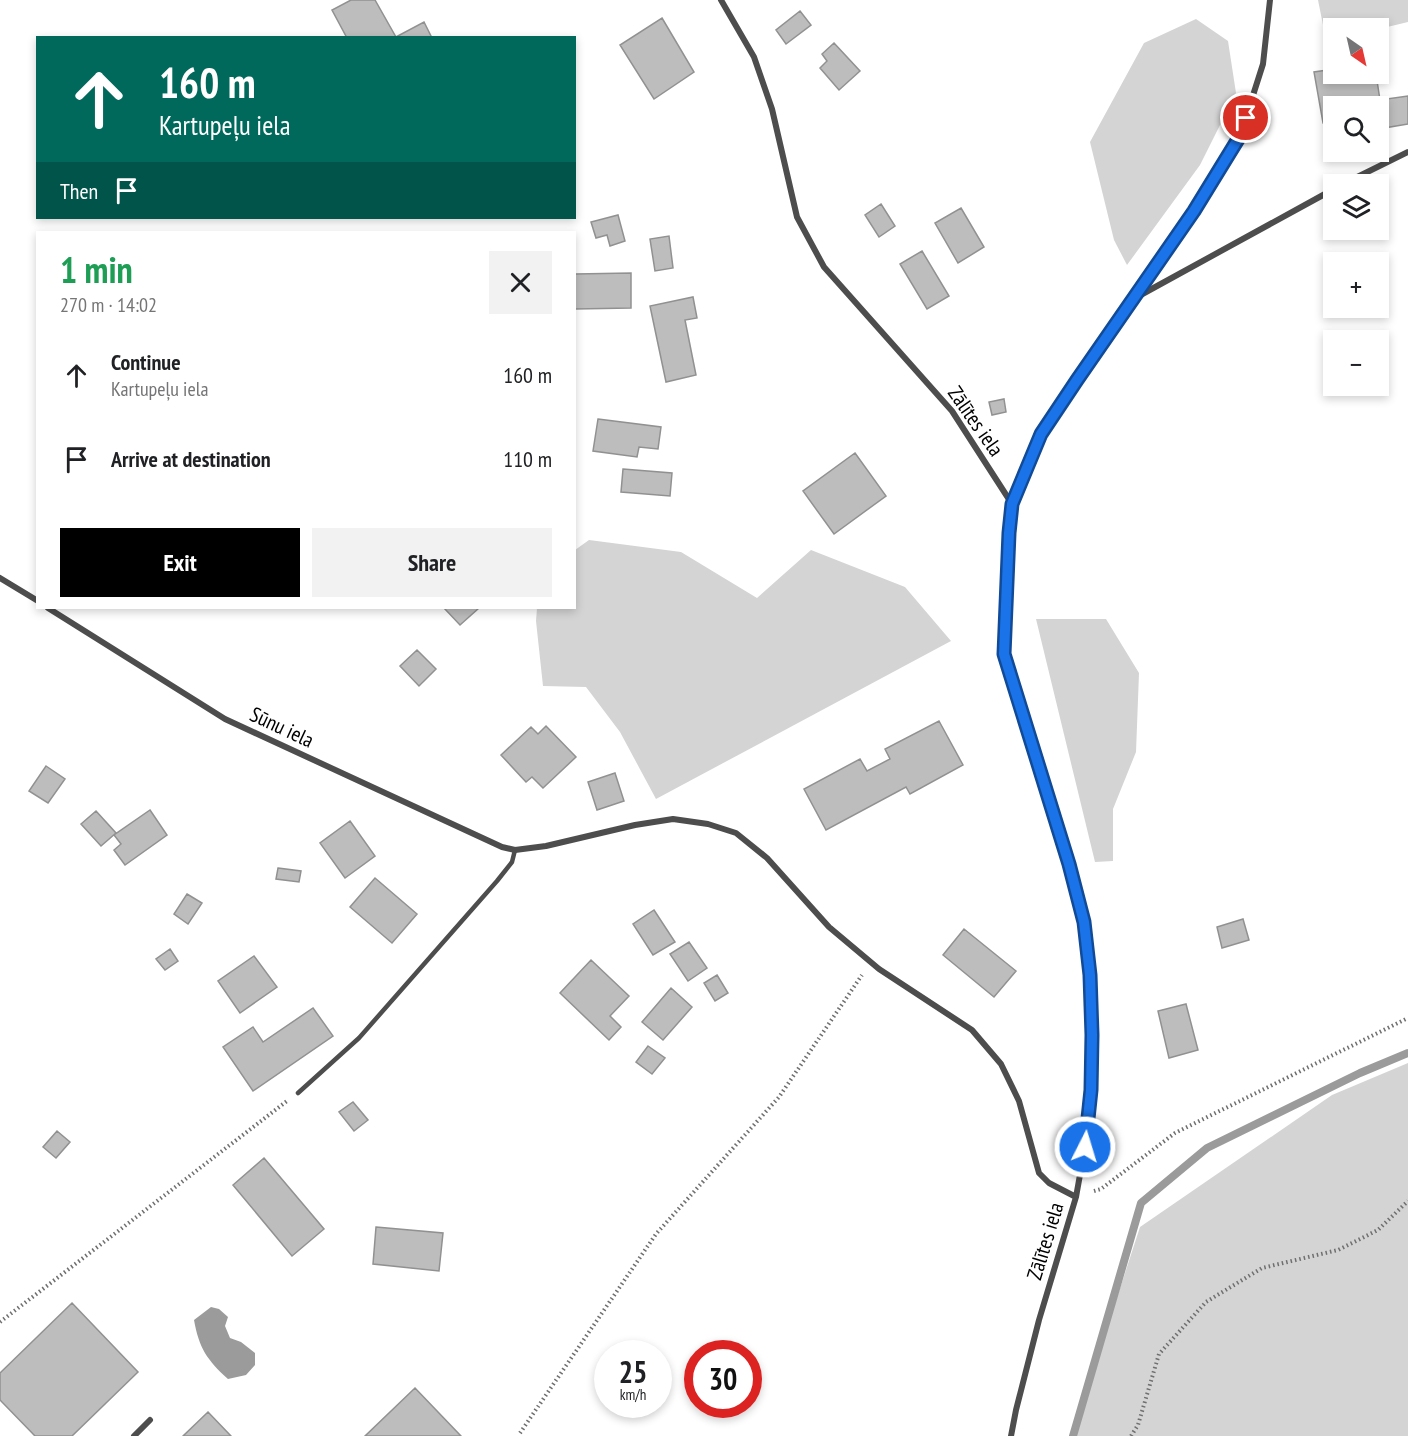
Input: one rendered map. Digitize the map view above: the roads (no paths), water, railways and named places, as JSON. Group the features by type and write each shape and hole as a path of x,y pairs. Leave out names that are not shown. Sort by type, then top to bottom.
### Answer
{"street":[{"name":"Zālītes iela","path":"721,0 754,57 772,109 798,217 824,267 952,411 1012,504 1004,654 1069,864 1084,922 1090,975 1091,1090 1085,1147 1076,1197 1039,1320 1011,1436"},
{"path":"1012,504 1041,434 1194,211 1240,136 1263,64 1270,0"},
{"path":"1363,174 1408,152"},
{"path":"1134,299 1323,195"},
{"path":"0,578 36,600"},
{"name":"Sūnu iela","path":"50,609 225,719 502,847 515,850"},
{"path":"515,850 546,846 635,825 673,819 708,824 736,833 767,858 829,927 871,962 972,1030 1000,1064 1019,1101 1039,1173 1049,1183 1076,1197"},
{"path":"134,1436 150,1420"}],"lane":[{"path":"298,1093 359,1038 512,862 515,850"}],"waterway":[{"path":"1073,1436 1141,1203 1207,1148 1360,1073 1408,1053"}]}
